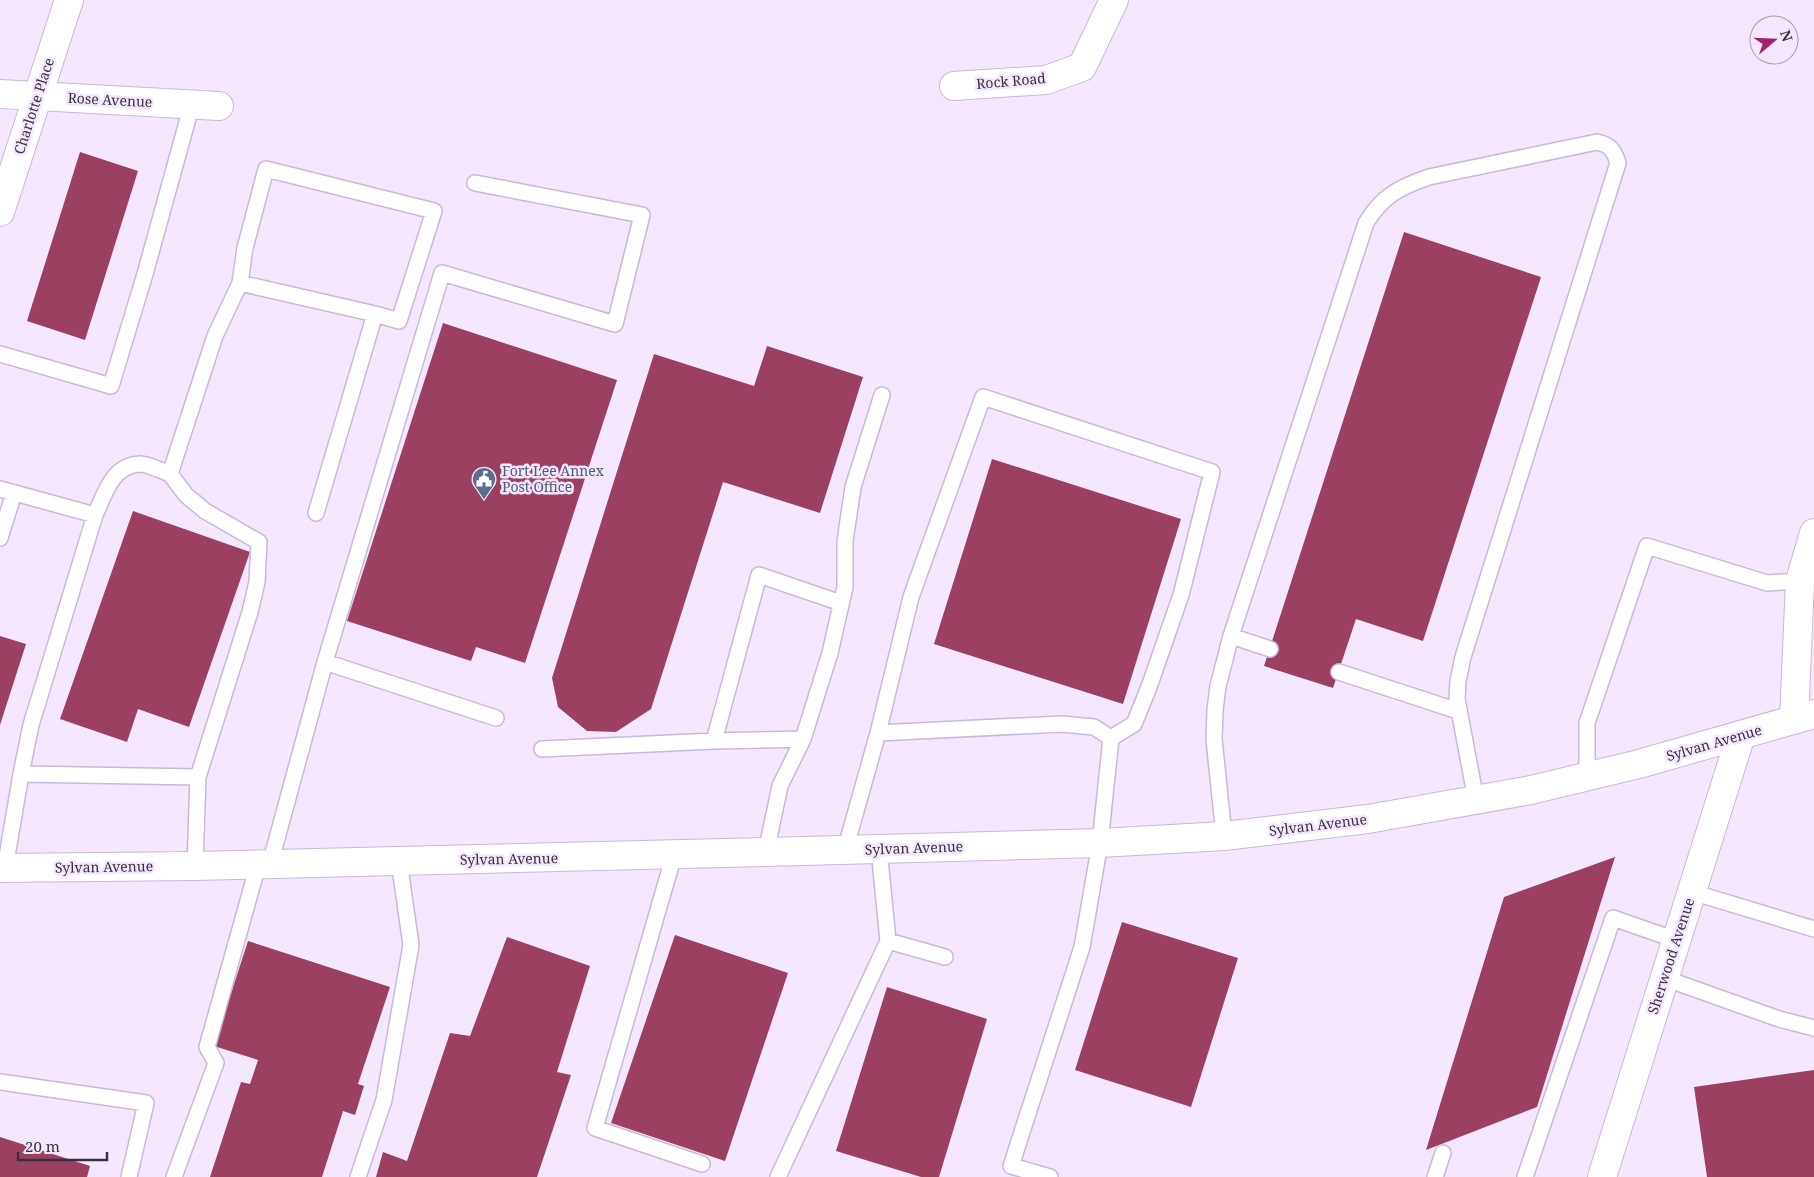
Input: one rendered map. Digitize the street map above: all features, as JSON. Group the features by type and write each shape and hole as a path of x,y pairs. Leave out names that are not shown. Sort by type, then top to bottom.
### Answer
{"main road":[{"name":"Charlotte Place","path":"0,212 69,0"},
{"name":"Rock Road","path":"954,86 1046,80 1082,67 1114,0"},
{"name":"Rose Avenue","path":"0,94 219,106"},
{"path":"1804,717 1800,581 1814,533"},
{"name":"Sylvan Avenue","path":"3,868 264,865 674,855 1100,843 1224,836 1350,822 1476,800 1639,764 1804,717"},
{"name":"Sherwood Avenue","path":"1602,1177 1741,735"}],"lane":[{"path":"0,354 111,386 192,104"},
{"path":"1224,836 1214,739 1218,686 1231,636 1366,223 1376,207 1391,194 1429,177 1597,142 1607,144 1615,153 1618,163 1463,657 1458,681 1458,711 1476,800"},
{"path":"170,474 215,336 240,283 245,248 266,169 434,211 399,321 240,283"},
{"path":"174,1177 216,1063 207,1047 264,865 442,273 615,324 642,215 475,183"},
{"path":"316,513 375,314"},
{"path":"766,852 780,786 803,739 830,653 845,587 845,541 853,487 882,395"},
{"path":"845,850 878,733 911,597 983,397 1212,472 1181,595 1149,687 1134,724 1111,738"},
{"path":"3,868 31,725 95,515 114,475 124,467 141,464 170,474 186,495 205,511 259,542 257,582 250,612 198,777 195,866"},
{"path":"0,538 7,491 95,515"},
{"path":"1587,777 1587,723 1647,546 1767,583 1800,581"},
{"path":"714,741 759,574 841,602"},
{"path":"1231,636 1270,649"},
{"path":"325,662 496,718"},
{"path":"1339,672 1458,711"},
{"path":"878,733 1061,724 1094,727 1111,738"},
{"path":"1050,1177 1012,1166 1082,947 1100,843 1111,738"},
{"path":"542,749 803,739"},
{"path":"21,774 198,777"},
{"path":"778,1177 888,941 879,849"},
{"path":"674,855 595,1128 702,1164"},
{"path":"358,1177 384,1100 411,945 399,862"},
{"path":"1692,892 1814,929"},
{"path":"1525,1177 1613,918 1676,940"},
{"path":"888,941 945,957"},
{"path":"1664,978 1779,1019 1814,1028"},
{"path":"0,1082 146,1103 129,1177"},
{"path":"1435,1177 1443,1153"}],"building":[{"path":"80,152 138,171 85,340 27,321"},
{"path":"1404,232 1541,277 1423,641 1356,619 1333,688 1264,666"},
{"path":"443,323 617,380 525,663 476,647 471,661 347,621"},
{"path":"767,346 863,377 820,513 723,482 651,709 616,732 587,731 558,707 552,678 654,354 754,386"},
{"path":"992,459 1181,519 1123,704 934,644"},
{"path":"133,511 250,552 189,727 138,709 127,742 60,719"},
{"path":"0,636 26,644 0,725"},
{"path":"1615,857 1537,1107 1426,1150 1504,897"},
{"path":"1122,922 1238,958 1191,1107 1075,1070"},
{"path":"675,935 788,973 725,1161 611,1123"},
{"path":"507,937 590,966 557,1072 571,1075 537,1177 376,1177 383,1152 407,1161 450,1033 470,1036"},
{"path":"248,941 390,987 358,1084 364,1086 355,1115 343,1111 322,1177 210,1177 241,1082 250,1084 258,1060 214,1046"},
{"path":"887,987 987,1019 939,1177 921,1177 836,1151"},
{"path":"1814,1070 1814,1177 1707,1177 1694,1087"},
{"path":"0,1137 90,1166 87,1177 0,1177"}],"place":[{"name":"Fort Lee Annex Post Office","path":"484,500"}]}
